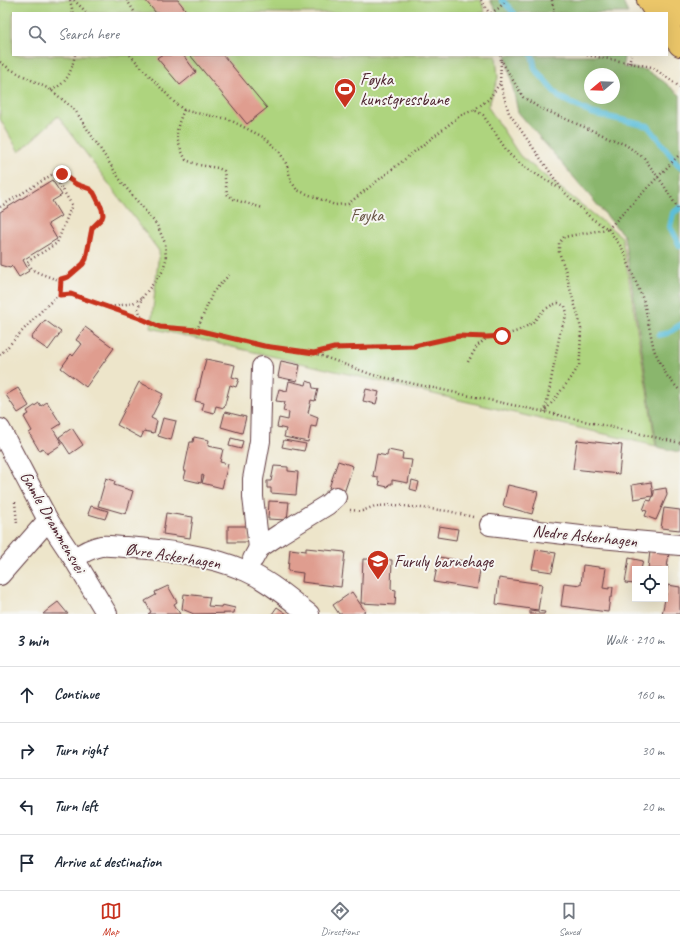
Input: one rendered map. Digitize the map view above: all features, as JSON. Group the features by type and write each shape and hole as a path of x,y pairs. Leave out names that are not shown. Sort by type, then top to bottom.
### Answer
{"main road":[{"path":"648,0 655,12"},
{"path":"671,0 680,16"},
{"path":"668,29 680,45"}],"street":[{"path":"259,548 253,497 253,479 260,441 262,367"},
{"name":"Gamle Drammensvei","path":"0,429 48,520 74,559 107,614"},
{"path":"247,572 259,548 334,499"},
{"path":"0,575 48,520"},
{"name":"Nedre Askerhagen","path":"490,525 589,537 680,545"},
{"name":"Øvre Askerhagen","path":"74,559 84,552 103,546 140,548 201,557 247,572 270,585 309,614"}],"path":[{"path":"70,0 73,12"},
{"path":"74,0 86,12"},
{"path":"127,0 134,12"},
{"path":"481,0 489,12"},
{"path":"492,12 499,8 506,0"},
{"path":"552,0 554,12"},
{"path":"51,90 60,86 72,70 75,56"},
{"path":"131,56 175,103 184,110 228,119 265,138 279,151 287,165 291,181 297,190 336,205 348,204 461,115 474,110 489,99 500,83"},
{"path":"500,56 500,83 509,113 562,190 591,218 608,229 622,248 644,302 654,350 667,376 680,391"},
{"path":"592,56 652,67 680,88"},
{"path":"629,63 631,56"},
{"path":"501,60 523,97 538,107 626,145 644,158 663,184 680,212"},
{"path":"0,62 10,69 51,90 74,110 123,184 157,225 165,243 166,260 162,272 142,298 138,308 142,319"},
{"path":"184,110 177,129 177,140 186,160 199,165 218,168 224,171 228,194 235,200 263,208"},
{"path":"474,110 483,115 509,154 523,166 562,190"},
{"path":"545,412 579,366 580,356 581,329 566,272 559,252 559,243 564,237 608,229 680,154"},
{"path":"0,207 53,174 62,174 76,184 90,189 94,193 102,209 103,215 92,228 86,259 83,264 68,277 55,279 33,270 27,262 57,244 72,205 53,174"},
{"path":"197,330 213,292 229,275"},
{"path":"60,295 61,279"},
{"path":"0,355 49,302 60,295 71,294 142,319 160,327 197,330 264,346 314,353 373,375 680,443"},
{"path":"108,308 133,303 142,298"},
{"path":"314,353 334,348 414,346 459,336 502,336 518,331 532,323 544,310 558,303 565,306 567,313 560,333 545,412"},
{"path":"468,362 477,346 487,337"},
{"path":"15,495 17,526"},
{"path":"334,499 351,510 362,511 375,506 395,505 434,509 480,519 490,525"}],"green space":[{"name":"Føyka","path":"0,0 481,0 485,12 12,12 12,56 496,56 498,78 488,107 520,156 622,237 656,446 151,328 159,251 58,116 19,152 0,119"},
{"path":"490,0 622,0 628,12 496,12"},
{"path":"506,56 624,56 623,67 646,70 663,81 680,95 680,452 657,447 624,236 518,112"}],"building":[{"path":"145,0 178,0 187,12 155,12"},
{"path":"160,56 184,56 196,72 180,85 157,58"},
{"path":"191,56 224,56 267,108 247,124"},
{"path":"52,180 62,195 52,201 61,216 48,224 57,239 23,260 29,271 19,277 12,266 10,268 0,265 0,212"},
{"path":"45,320 61,332 48,350 31,338"},
{"path":"85,327 114,348 86,387 61,368 71,354 73,356 82,344 76,340"},
{"path":"206,359 235,365 232,377 239,379 236,387 230,385 224,408 216,406 214,413 202,410 204,403 195,401"},
{"path":"281,361 300,365 297,381 278,377"},
{"path":"289,381 306,385 307,381 312,383 313,388 318,389 315,401 311,400 308,413 318,417 316,427 311,426 308,442 284,437 286,429 277,427 279,418 288,420 289,412 283,411 285,402 276,401 279,389 287,391"},
{"path":"139,382 163,394 151,418 157,421 154,433 144,431 141,438 117,425"},
{"path":"18,388 29,406 18,413 6,395"},
{"path":"366,389 379,392 376,404 363,401"},
{"path":"47,402 61,424 53,429 62,444 47,454 43,448 39,450 29,433 32,431 24,417 29,414 27,411 39,403 41,406"},
{"path":"225,412 246,417 242,433 221,427"},
{"path":"163,418 176,421 171,440 158,436"},
{"path":"72,428 83,445 70,454 59,437"},
{"path":"194,437 209,440 208,446 223,449 220,462 228,464 222,488 202,483 204,476 202,475 201,483 184,479 186,471 184,471 190,442 193,442"},
{"path":"231,438 243,441 241,449 229,446"},
{"path":"284,440 306,444 304,451 282,447"},
{"path":"577,440 622,445 619,474 573,469"},
{"path":"388,450 403,453 402,459 412,460 408,483 392,480 392,484 389,484 388,487 379,485 380,482 378,481 378,477 373,476 377,454 387,456"},
{"path":"338,461 353,466 344,493 329,488"},
{"path":"274,466 288,467 288,471 298,472 296,495 271,493 271,488 267,488 267,481 271,481"},
{"path":"106,478 115,481 114,485 133,491 126,514 98,506"},
{"path":"412,480 419,482 417,491 410,489"},
{"path":"651,482 653,496 634,499 632,485"},
{"path":"508,485 538,492 532,514 503,506"},
{"path":"666,488 667,495 656,520 645,516 647,511 643,510 647,500 651,501 654,490"},
{"path":"269,501 289,502 287,520 268,519"},
{"path":"91,506 108,511 105,519 88,514"},
{"path":"664,508 680,510 680,530 661,528"},
{"path":"166,513 193,517 190,538 163,534"},
{"path":"228,526 249,526 249,542 228,542"},
{"path":"439,526 458,529 456,540 437,537"},
{"path":"306,548 345,552 341,587 302,582 303,573 288,571 290,549 306,551"},
{"path":"536,550 556,553 552,572 532,569"},
{"path":"650,551 669,553 667,566 648,566"},
{"path":"439,557 481,564 477,589 434,582"},
{"path":"629,558 643,561 642,566 632,566 632,584 625,583"},
{"path":"363,559 392,560 391,589 396,590 395,605 361,603"},
{"path":"583,565 606,568 603,588 609,589 609,587 613,587 608,612 561,606 564,583 581,585"},
{"path":"499,578 542,584 538,610 496,604"},
{"path":"668,585 680,587 680,614 662,614 664,602 668,602"},
{"path":"168,586 177,602 174,604 180,614 148,614 151,612 145,601 156,595 155,592"},
{"path":"352,592 365,611 361,614 339,614 333,605"},
{"path":"184,594 210,597 208,606 221,607 222,605 235,608 234,613 194,614 182,609"},
{"path":"58,602 68,614 43,614 50,608"},
{"path":"277,607 287,614 272,614"},
{"path":"530,610 545,612 544,614 530,614"}],"waterway":[{"path":"502,0 513,12"},
{"path":"532,56 535,69 559,97 591,113 648,126 680,167"},
{"path":"680,208 673,213 670,227 680,246"},
{"path":"659,335 668,333 680,325"}],"place":[{"name":"Føyka kunstgressbane","path":"345,108"},
{"name":"Furuly barnehage","path":"378,580"}],"route":[{"path":"62,174 81,187 90,189 94,193 102,209 103,215 92,228 86,259 83,264 68,277 61,279 60,295 71,294 142,319 160,327 197,330 264,346 314,353 334,348 414,346 459,336 502,336"}]}
